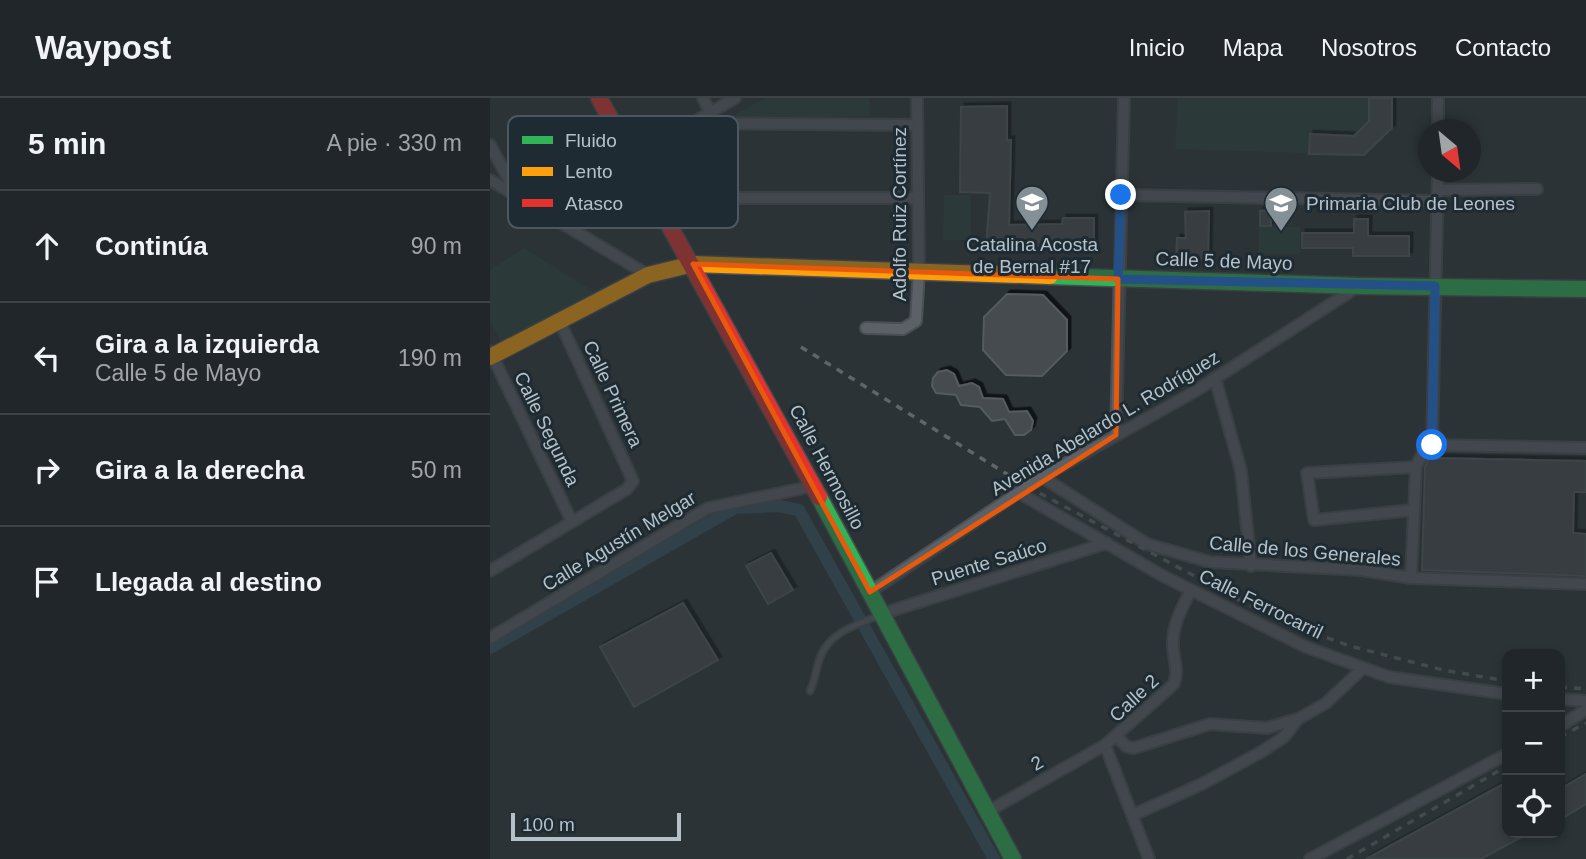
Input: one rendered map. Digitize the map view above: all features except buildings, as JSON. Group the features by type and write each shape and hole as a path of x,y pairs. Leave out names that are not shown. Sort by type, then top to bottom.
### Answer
{"street":[{"name":"Calle Hermosillo","path":"599,98 609,116"},
{"path":"703,98 710,112"},
{"path":"703,116 736,98"},
{"name":"Adolfo Ruiz Cortínez","path":"866,327 910,327 916,321 919,271 917,98"},
{"path":"1116,435 1124,98"},
{"path":"1438,98 1438,119"},
{"path":"738,123 916,125"},
{"path":"490,145 508,178"},
{"path":"490,180 508,190"},
{"path":"1432,445 1438,182"},
{"path":"1121,195 1437,195 1537,189"},
{"path":"738,198 917,198"},
{"path":"571,228 648,275"},
{"name":"Calle Hermosillo","path":"671,228 814,486 1013,859"},
{"name":"Calle 5 de Mayo","path":"491,355 648,275 693,264 1359,286 1586,289"},
{"name":"Avenida Abelardo L. Rodríguez","path":"870,592 1042,477 1215,379 1359,286"},
{"name":"Calle Primera","path":"560,322 633,481 627,489 572,522"},
{"name":"Calle Segunda","path":"491,355 572,522"},
{"path":"1215,379 1241,471 1251,566"},
{"path":"1411,578 1416,467 1423,452 1432,445 1586,448"},
{"path":"1413,510 1314,520 1307,473 1416,467"},
{"name":"Calle de los Generales","path":"1042,477 1147,544 1210,562 1361,570 1411,578 1586,584"},
{"name":"Calle Agustín Melgar","path":"490,638 708,508 814,486"},
{"name":"Calle Ferrocarril","path":"1019,493 1191,590 1306,647 1362,669 1426,683 1502,693"},
{"path":"490,571 572,522"},
{"name":"Puente Saúco","path":"881,614 1107,544"},
{"name":"Calle 2","path":"1105,745 1117,737 1144,707 1174,684 1178,673 1172,644 1176,624 1191,590"},
{"path":"1117,737 1127,747 1134,748 1210,724 1267,728 1298,719 1326,703 1362,669"},
{"path":"1565,699 1586,701"},
{"path":"1565,723 1586,710"},
{"path":"1133,815 1202,784 1261,752 1284,737 1298,719"},
{"path":"1105,745 1149,859"},
{"name":"2","path":"987,812 1105,745"},
{"path":"1310,859 1502,757"}],"lane":[{"path":"810,691 822,652 842,632 881,614"}],"highlighted area":[{"path":"693,264 919,271 1118,279 1116,435 870,592"}],"green space":[{"path":"765,98 870,98 869,116 738,120 738,116 732,116"},
{"path":"1178,98 1392,98 1392,128 1364,155 1175,149"},
{"path":"944,195 971,195 971,240 943,240"},
{"path":"1259,227 1300,227 1300,254 1259,254"},
{"path":"524,248 599,295 501,343 490,320 490,270"}],"waterway":[{"path":"490,648 735,508 778,506 799,510 994,859"}],"railway":[{"path":"801,347 1028,487 1275,619 1350,646 1443,670 1502,680"},
{"path":"1565,687 1586,689"},
{"path":"1565,734 1586,723"},
{"path":"1347,859 1502,769"}],"traffic: fast":[{"path":"1050,276 1359,286 1586,289"},
{"path":"819,497 1013,859"}],"traffic: slow":[{"path":"490,357 648,275 693,264 1050,276"}],"traffic: jam":[{"path":"599,98 609,116"},
{"path":"671,228 819,497"}],"place":[{"name":"Catalina Acosta de Bernal #17","path":"1032,232"},
{"name":"Primaria Club de Leones","path":"1281,233"}],"route":[{"path":"1121,195 1118,279 1435,286 1432,445"}]}
